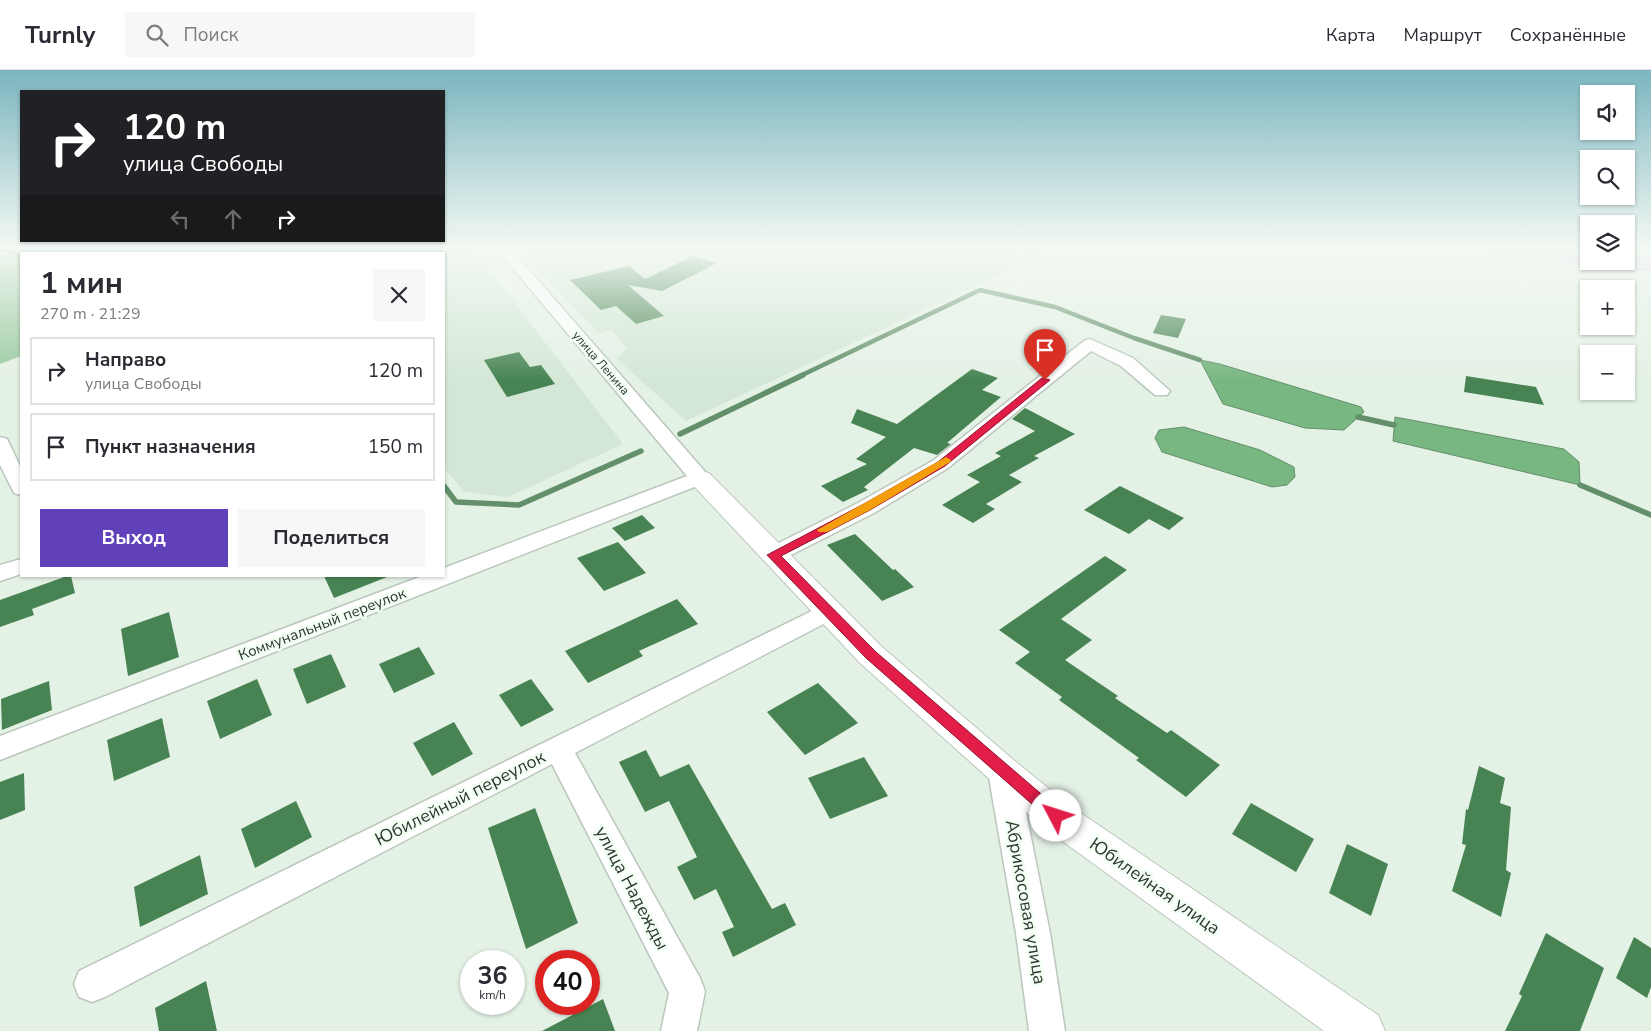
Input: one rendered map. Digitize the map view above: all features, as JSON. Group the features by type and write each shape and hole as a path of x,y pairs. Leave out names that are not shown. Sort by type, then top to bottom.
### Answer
{"street":[{"name":"улица Ленина","path":"540,292 700,478"},
{"path":"773,555 866,508 941,464 1090,344 1127,362 1161,391"},
{"path":"0,443 20,487"},
{"name":"Юбилейная улица","path":"700,478 871,655 1003,772 1056,816 1362,1031"},
{"name":"Коммунальный переулок","path":"445,576 700,478"},
{"path":"0,573 20,566"},
{"name":"Коммунальный переулок","path":"0,748 443,577"},
{"name":"Юбилейный переулок","path":"92,984 828,611"},
{"name":"улица Надежды","path":"558,748 687,991 679,1031"},
{"name":"Абрикосовая улица","path":"1003,772 1033,933 1047,1031"}],"shaded area":[{"path":"0,292 20,292 20,356 0,364"},
{"path":"445,292 506,292 623,444 508,497 465,492 445,469"},
{"path":"559,292 962,292 686,421 617,359 627,348 612,330 599,334"},
{"path":"1200,360 1220,364 1361,407 1364,412 1344,430 1305,428 1223,404"},
{"path":"1395,417 1564,449 1579,462 1580,485 1393,441"},
{"path":"1184,427 1260,450 1294,467 1295,477 1287,485 1272,487 1162,452 1155,438 1159,430"}],"building":[{"path":"582,292 636,292 664,316 636,324 616,306 601,310"},
{"path":"1161,315 1186,319 1178,338 1153,333"},
{"path":"519,352 530,367 541,365 555,384 507,397 484,360"},
{"path":"972,369 998,378 982,390 1001,397 947,443 951,444 937,455 914,448 864,487 868,490 843,502 821,486 867,464 856,459 886,437 851,423 857,409 897,424"},
{"path":"1466,376 1536,387 1544,405 1464,392"},
{"path":"1025,408 1075,434 1034,456 1039,458 1009,475 1022,482 986,504 995,509 973,523 942,505 980,482 967,475 1001,456 995,453 1035,431 1012,419"},
{"path":"1120,486 1184,518 1169,530 1149,519 1129,534 1084,510"},
{"path":"642,515 655,528 625,541 612,528"},
{"path":"855,534 914,587 882,601 827,545"},
{"path":"618,542 646,573 604,591 577,558"},
{"path":"1105,556 1127,570 1061,619 1092,640 1065,660 1118,696 1115,698 1167,733 1171,730 1220,765 1186,797 1136,760 1139,758 1059,700 1062,697 1015,663 1030,652 999,630"},
{"path":"64,577 71,577 75,593 32,609 34,615 0,627 0,600"},
{"path":"324,577 387,577 334,598"},
{"path":"677,599 698,624 639,651 643,656 588,683 565,651"},
{"path":"169,612 179,657 128,676 121,629"},
{"path":"419,647 435,674 394,693 379,664"},
{"path":"331,654 346,687 307,704 293,669"},
{"path":"257,679 272,715 220,739 207,701"},
{"path":"531,679 554,710 521,727 499,695"},
{"path":"49,681 52,710 2,730 1,699"},
{"path":"818,683 858,723 805,755 767,712"},
{"path":"162,718 170,757 114,781 107,740"},
{"path":"454,722 473,754 432,776 413,743"},
{"path":"646,750 660,777 689,764 772,909 785,903 796,925 733,957 722,932 734,927 716,889 694,900 677,867 697,857 669,801 645,812 619,762"},
{"path":"864,757 888,796 830,819 808,778"},
{"path":"1479,766 1505,778 1500,803 1511,807 1506,870 1511,873 1501,917 1452,891 1466,845 1462,844 1466,809 1468,810"},
{"path":"24,773 25,810 0,820 0,782"},
{"path":"296,801 312,837 255,868 241,829"},
{"path":"1251,803 1314,839 1296,872 1232,834"},
{"path":"535,808 578,923 526,949 488,828"},
{"path":"1347,844 1388,864 1371,916 1329,893"},
{"path":"200,855 208,894 140,927 134,887"},
{"path":"1546,933 1604,968 1580,1031 1505,1031 1522,996 1519,994"},
{"path":"1634,937 1651,948 1651,987 1647,998 1616,978"},
{"path":"206,981 217,1031 159,1031 155,1008"},
{"path":"603,999 615,1031 542,1031 572,1015 600,1015 600,1001"}],"waterway":[{"path":"800,376 976,292"},
{"path":"988,292 1055,307 1134,338 1200,360"},
{"path":"680,434 803,375"},
{"path":"1358,417 1394,425"},
{"path":"445,487 456,502 519,505 641,451"},
{"path":"1580,485 1651,515"}],"slow traffic":[{"path":"823,530 866,508 946,460"}],"route":[{"path":"1045,380 941,464 866,508 773,555 871,655 1003,772 1056,816"}]}
